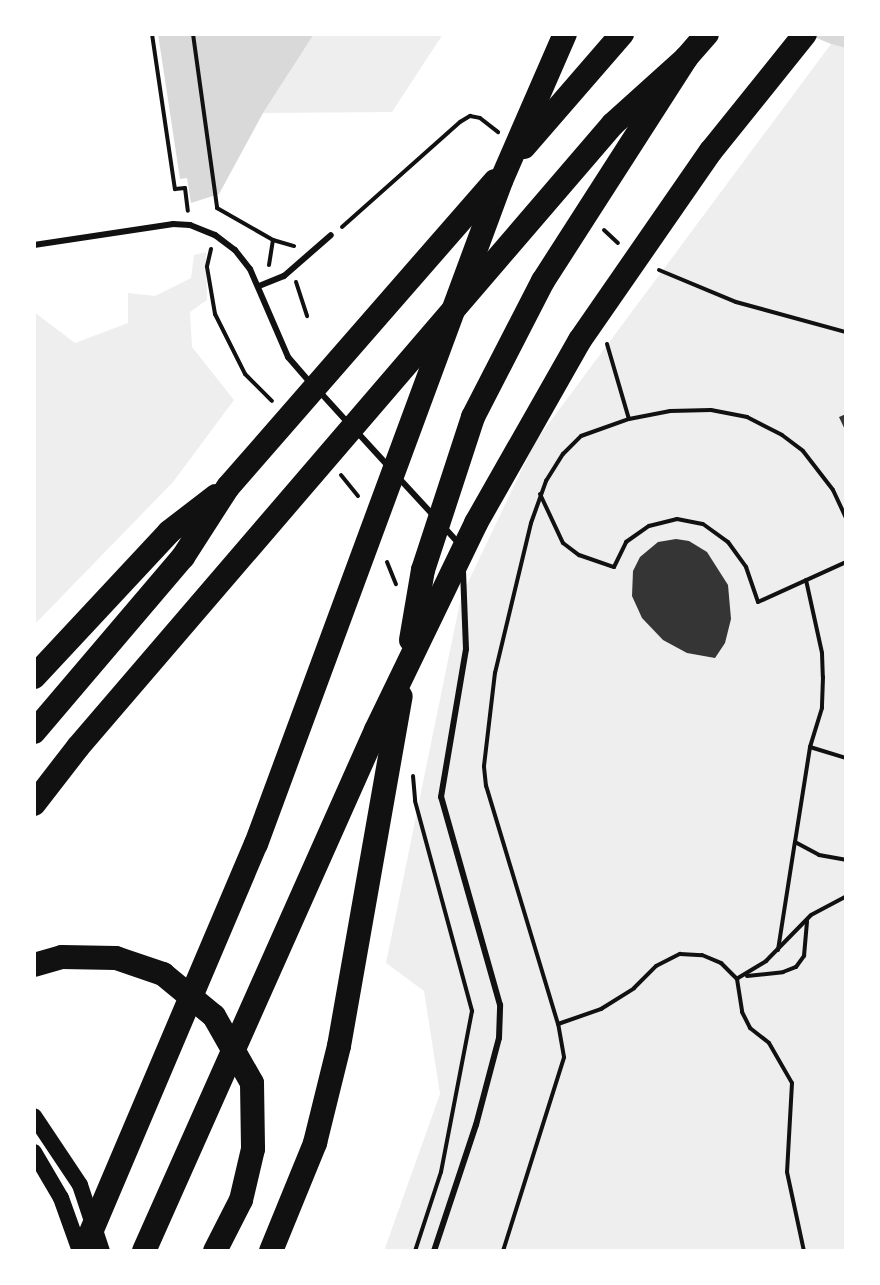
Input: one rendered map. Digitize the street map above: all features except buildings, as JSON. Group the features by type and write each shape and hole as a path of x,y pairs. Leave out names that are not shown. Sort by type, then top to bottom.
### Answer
{"highway":[{"path":"81,1251 256,844 501,181 565,34"},
{"path":"34,732 183,557 228,487 622,34"},
{"path":"34,804 78,747 613,124 686,58 707,34"},
{"path":"144,1251 376,730 476,523 580,340 711,151 805,34"},
{"path":"271,1251 315,1143 339,1046 423,570 473,417 543,281 686,58"},
{"path":"34,677 169,532 228,487"},
{"path":"34,965 62,957 116,958 163,974 214,1016 252,1083 253,1136 241,1200 215,1251"}],"main road":[{"path":"34,1116 80,1185 102,1251"},
{"path":"34,1152 61,1198 81,1251"}],"lane":[{"path":"34,245 190,225 235,250 259,286 288,357 463,547 466,649 441,797 500,1005 499,1038 476,1125 434,1251"},
{"path":"259,286 292,268 331,235"}],"path":[{"path":"152,34 175,189 185,188 190,225"},
{"path":"193,34 220,212 273,240"},
{"path":"649,264 736,302 846,332"},
{"path":"292,268 307,316"},
{"path":"503,1251 564,1057 558,1024 486,786 484,766 495,673 540,494 563,454 581,436 629,419 670,411 711,410 747,417 803,451 833,490 846,518"},
{"path":"540,494 563,543 579,555 614,567 626,542 649,526 677,519 703,524 728,542 746,567 758,602 846,562"},
{"path":"778,950 810,747 822,708 822,653 806,580"},
{"path":"810,747 846,758"},
{"path":"795,842 819,855 846,860"},
{"path":"737,979 754,970 778,950 824,906 846,896"},
{"path":"737,979 796,967 804,956 807,919"},
{"path":"558,1024 601,1009 634,988 656,966 680,954 712,958 737,979 742,1012 750,1028 769,1043 792,1083 787,1172 804,1251"}],"shaded area":[{"path":"158,34 314,34 263,113 219,194 191,203 187,178 180,179"},
{"path":"314,34 443,34 392,112 263,113"},
{"path":"807,34 846,34 846,48 831,44"},
{"path":"831,44 846,48 846,1251 384,1251 440,1094 424,991 386,963 461,597 535,442"},
{"path":"206,252 207,300 190,312 192,347 234,400 173,482 34,625 34,312 75,343 128,323 128,293 155,296 191,278 194,255"}]}
